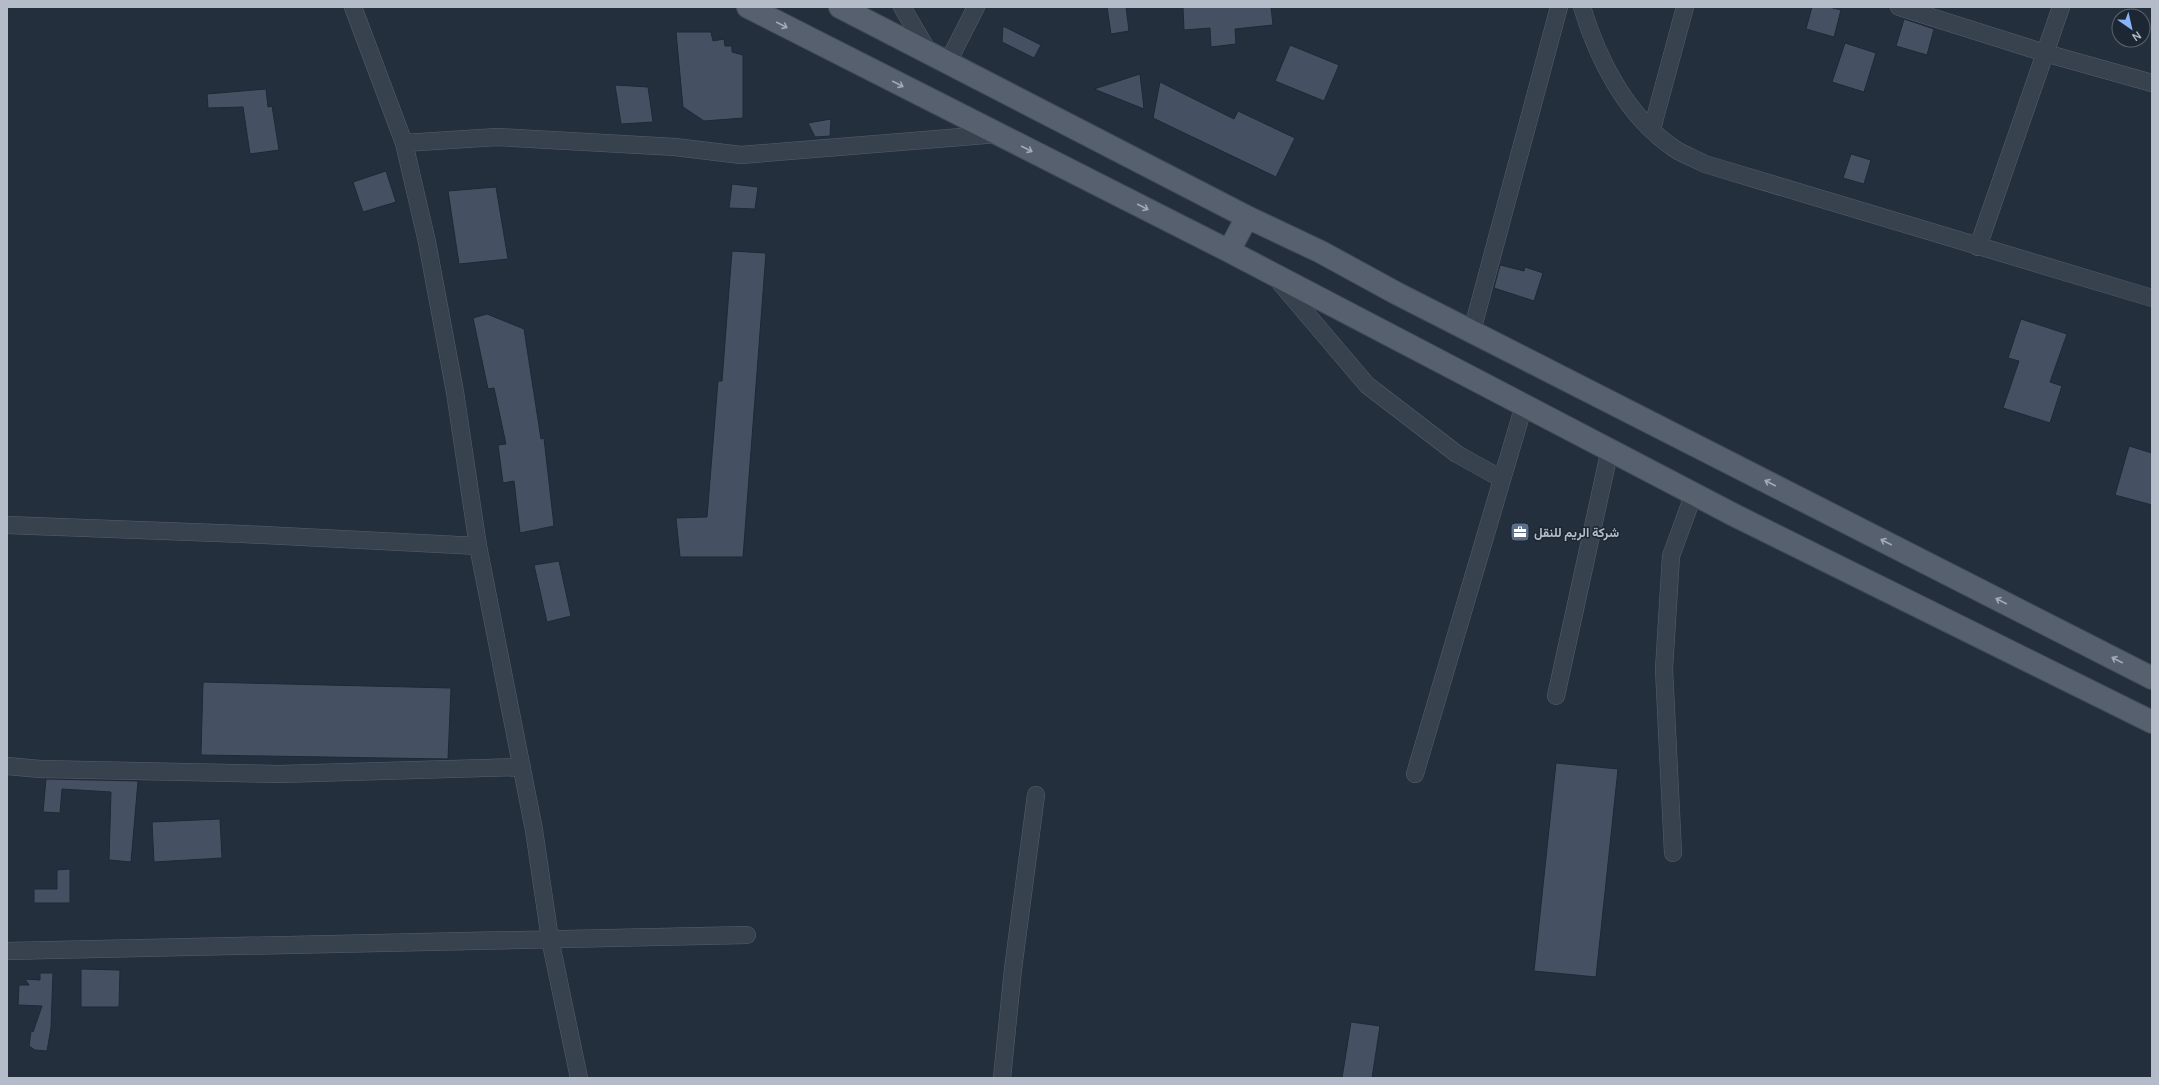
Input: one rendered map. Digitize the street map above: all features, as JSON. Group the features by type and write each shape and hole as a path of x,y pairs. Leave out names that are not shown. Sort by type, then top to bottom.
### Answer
{"main road":[{"path":"748,7 1272,273 1694,493 2152,722"},
{"path":"840,7 1247,217 1321,252 1472,331 2152,678"},
{"path":"1229,251 1247,217"}],"street":[{"path":"353,7 404,142 427,242 454,392 478,546 534,830 550,939 579,1078"},
{"path":"902,7 928,52"},
{"path":"948,62 976,7"},
{"path":"1472,331 1559,7"},
{"path":"1582,7 1590,35 1620,94 1652,129 1675,149 1705,164 2152,298"},
{"path":"1652,129 1685,7"},
{"path":"1899,7 2045,53 2152,83"},
{"path":"1978,247 2061,7"},
{"path":"404,142 497,137 675,147 741,155 998,134"},
{"path":"1272,273 1367,385 1457,454 1502,479"},
{"path":"1415,774 1524,405"},
{"path":"1556,696 1610,449"},
{"path":"1673,854 1664,670 1672,556 1694,493"},
{"path":"7,525 235,533 478,546"},
{"path":"7,766 280,774 522,767"},
{"path":"1002,1078 1013,970 1036,795"},
{"path":"7,951 747,935"}],"building":[{"path":"1107,7 1126,7 1129,31 1111,34"},
{"path":"1183,7 1271,7 1273,25 1235,29 1236,44 1211,47 1210,28 1184,30"},
{"path":"1812,7 1829,7 1841,10 1834,37 1806,29"},
{"path":"1904,19 1934,29 1927,55 1896,46"},
{"path":"1003,26 1041,45 1034,58 1002,42"},
{"path":"676,32 711,32 713,41 724,39 725,46 732,46 732,52 743,55 743,118 704,121 683,107"},
{"path":"1845,43 1876,53 1864,92 1832,82"},
{"path":"1290,45 1339,65 1324,101 1275,81"},
{"path":"1140,74 1144,109 1094,89"},
{"path":"1160,82 1234,119 1238,111 1295,138 1276,177 1153,118"},
{"path":"615,85 648,87 653,122 621,124"},
{"path":"266,89 268,107 272,106 279,150 250,154 243,107 208,108 207,94"},
{"path":"831,119 830,136 815,137 808,123"},
{"path":"1851,154 1871,160 1864,184 1843,178"},
{"path":"386,171 396,202 363,212 353,182"},
{"path":"732,184 758,187 755,209 729,208"},
{"path":"496,187 508,259 459,264 448,191"},
{"path":"732,251 766,253 743,557 680,557 676,518 707,517 718,381 722,381"},
{"path":"1500,265 1524,271 1525,267 1543,273 1534,301 1494,288"},
{"path":"487,314 524,329 541,439 544,438 554,526 520,533 514,481 503,483 498,445 506,444 494,388 488,389 473,318"},
{"path":"2021,319 2067,334 2050,382 2062,386 2050,423 2003,408 2019,361 2008,358"},
{"path":"2129,446 2152,453 2152,505 2115,495"},
{"path":"559,561 571,616 547,622 534,565"},
{"path":"203,682 451,688 448,759 201,755"},
{"path":"1556,763 1618,769 1596,977 1534,971"},
{"path":"46,779 138,781 131,862 109,860 111,792 62,789 60,813 43,812"},
{"path":"220,819 222,858 154,862 152,822"},
{"path":"70,869 70,903 34,903 34,889 57,889 57,870"},
{"path":"81,969 120,970 119,1007 81,1007"},
{"path":"40,973 53,973 51,1028 47,1051 35,1050 29,1046 31,1031 33,1032 42,1006 18,1005 19,985 29,985 25,979 40,980"},
{"path":"1351,1022 1380,1026 1372,1078 1342,1078"}],"place":[{"name":"شركة الريم للنقل","path":"1520,532"}]}
